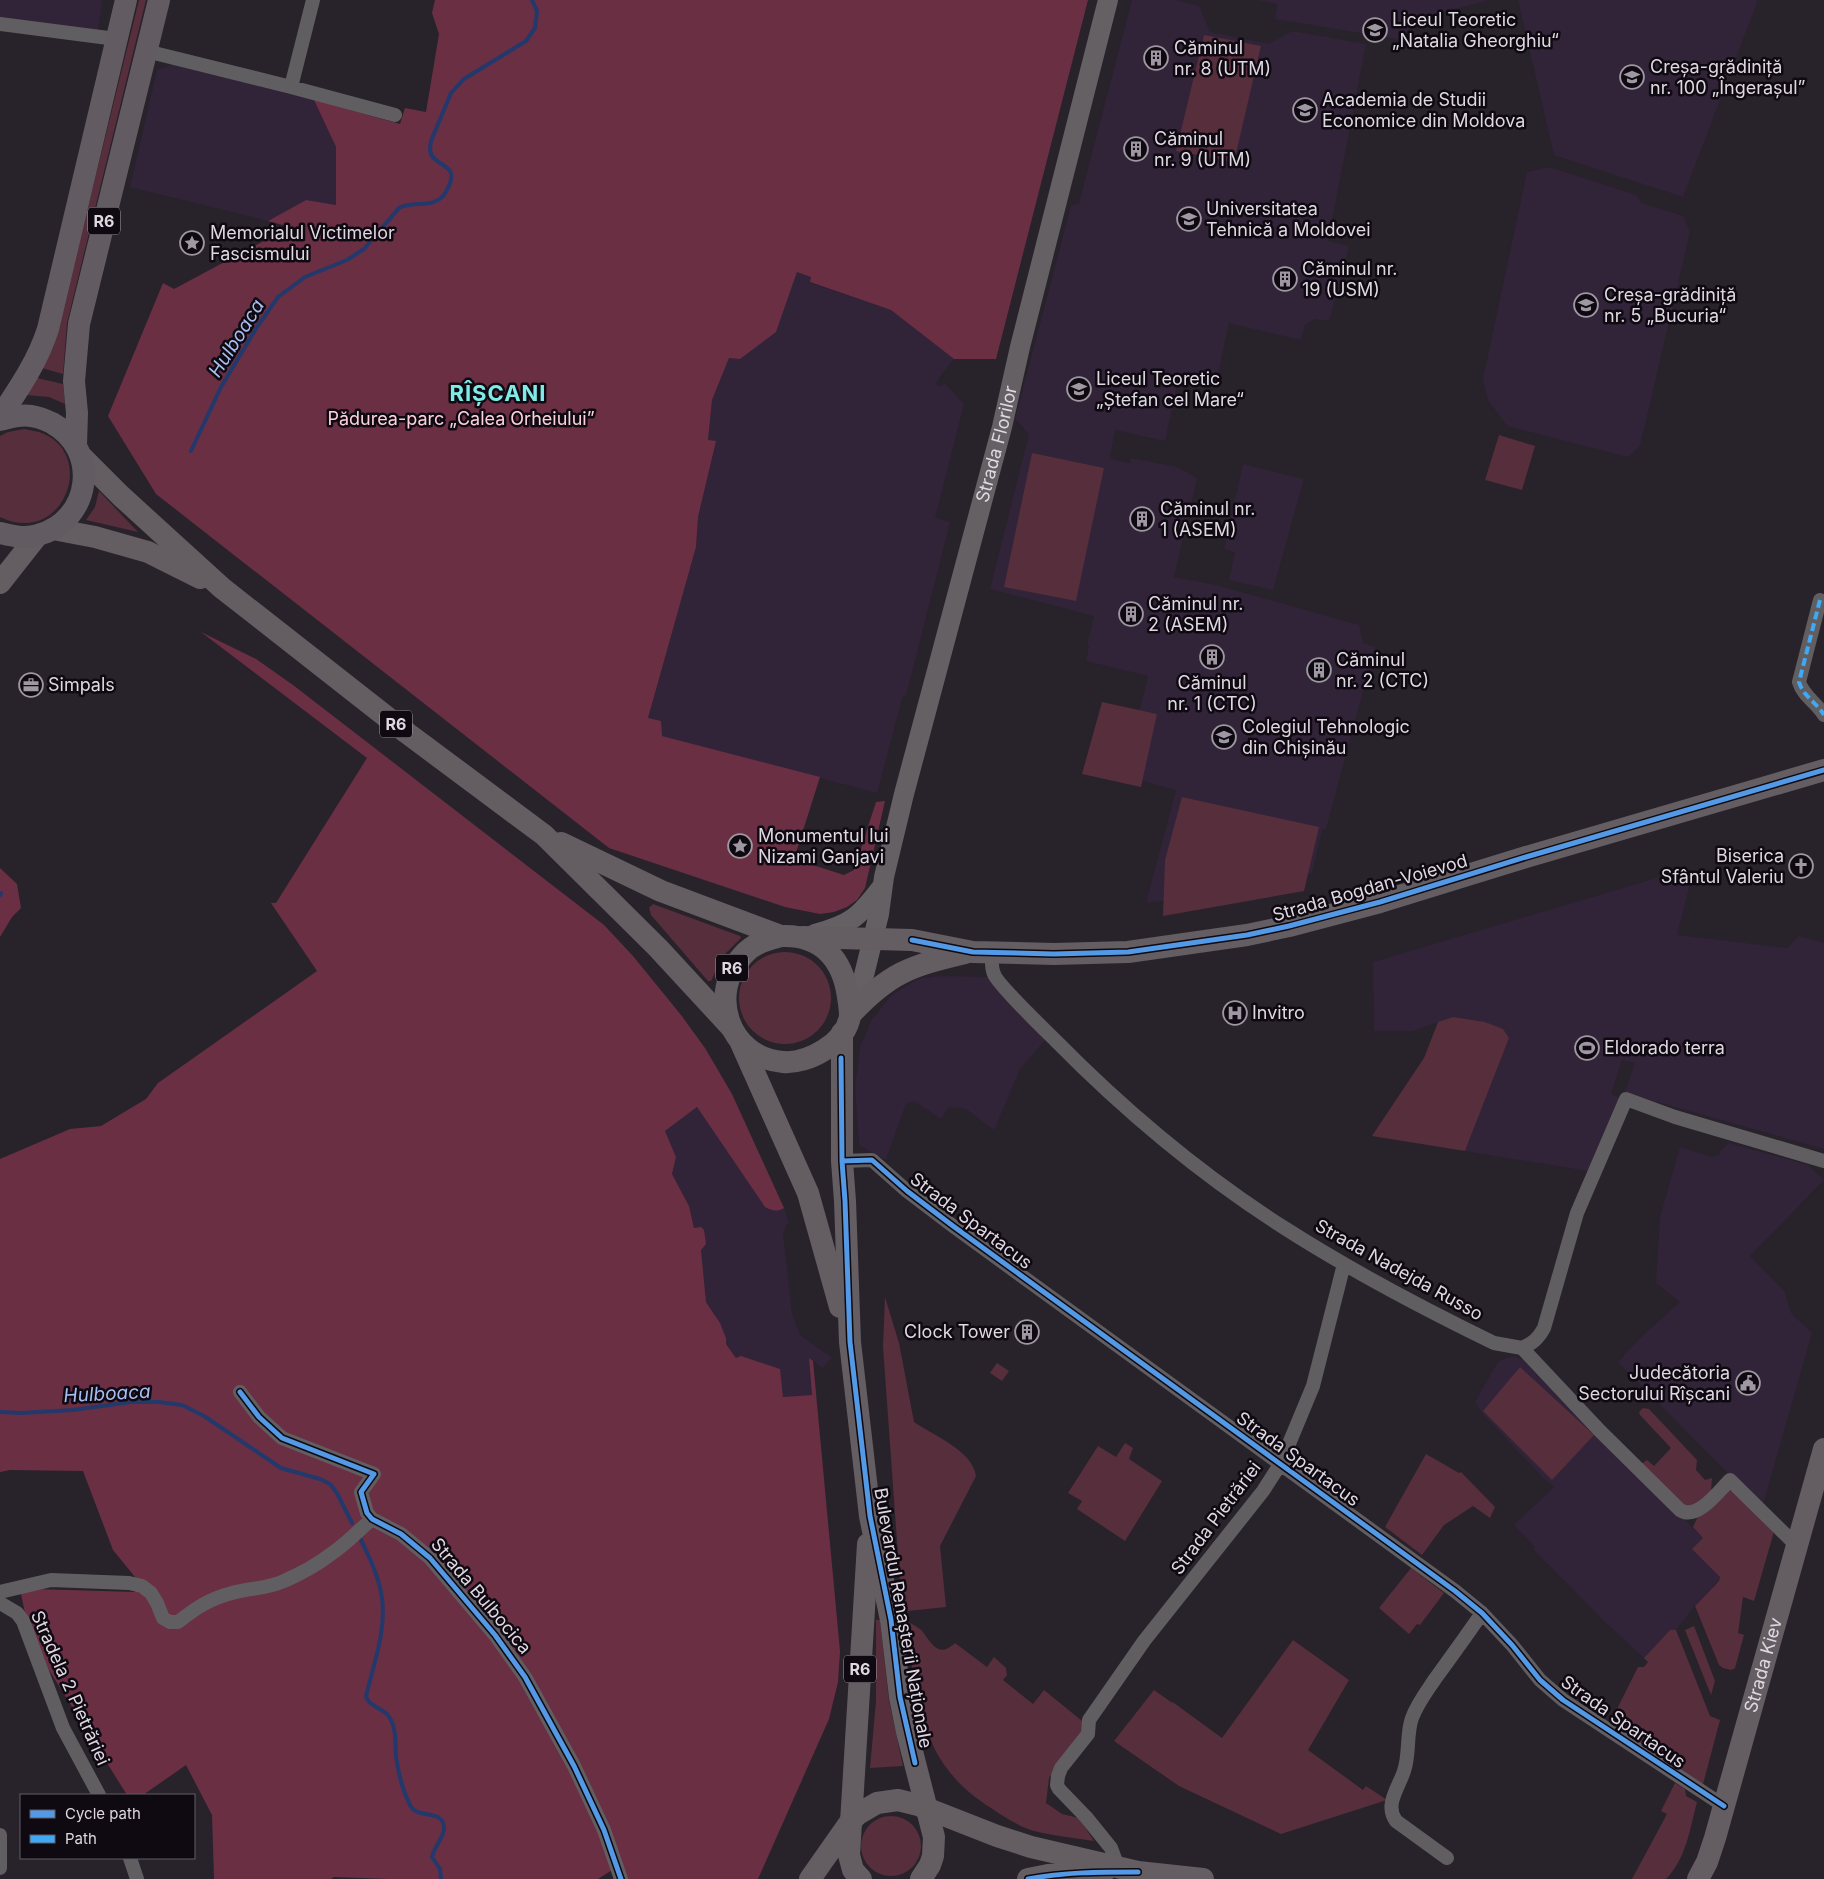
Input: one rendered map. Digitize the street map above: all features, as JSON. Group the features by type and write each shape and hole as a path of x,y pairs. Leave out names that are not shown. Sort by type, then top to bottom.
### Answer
{"highway":[{"name":"R6","path":"0,419 43,343 48,329 126,0"},
{"name":"R6","path":"0,532 18,537 45,532 67,519 77,505 83,489 84,472 79,450 74,381 79,324 159,0"},
{"name":"R6","path":"0,419 20,415 42,418 62,428 79,450"}],"main road":[{"name":"Strada Florilor","path":"846,1024 864,975 873,939 882,886 904,794 1002,427 1020,347 1108,0"},
{"name":"Bulevardul Renașterii Naționale","path":"79,450 121,496 222,588 407,733 544,835 658,948 736,1034 808,1193 850,1342"},
{"name":"Bulevardul Renașterii Naționale","path":"45,532 95,537 148,552 222,588"},
{"path":"0,583 45,532"},
{"name":"Strada Bogdan-Voievod","path":"803,937 912,940 982,952 1054,954 1128,952 1239,936 1289,926 1380,902 1526,857 1824,770"},
{"name":"Bulevardul Renașterii Naționale","path":"544,835 661,891 781,936"},
{"name":"Strada Florilor","path":"803,937 850,922 864,910 882,886"},
{"name":"Strada Florilor","path":"882,886 886,918 894,931 912,940"},
{"name":"R6","path":"803,937 781,936 761,942 744,953 732,969 725,988 726,1007 736,1034 760,1056 782,1062 805,1060 826,1050 846,1024"},
{"path":"803,937 821,946 834,957 841,970 846,985 846,1024"},
{"name":"Strada Bogdan-Voievod","path":"846,1024 869,995 895,976 910,968 930,962 982,952"},
{"name":"Bulevardul Renașterii Naționale","path":"846,1024 842,1161 850,1342 870,1516 891,1620 902,1706 928,1810"},
{"name":"Strada Kiev","path":"1698,1879 1707,1862 1724,1806 1824,1450"},
{"name":"Bulevardul Renașterii Naționale","path":"850,1822 870,1516"},
{"path":"810,1879 850,1822 868,1807 889,1801 908,1801 997,1836 1127,1873"},
{"name":"R6","path":"921,1879 930,1865 935,1847 928,1810"},
{"name":"R6","path":"850,1822 850,1863 861,1879"},
{"path":"1028,1879 1048,1875 1080,1873 1127,1873 1203,1879"}],"street":[{"path":"291,87 313,0"},
{"path":"0,24 116,39"},
{"path":"146,51 395,115"},
{"path":"1820,600 1799,682 1804,694 1820,708 1824,715"},
{"name":"Strada Nadejda Russo","path":"982,952 994,976 1078,1063 1127,1109 1184,1156 1232,1192 1282,1227 1344,1264 1494,1343 1522,1348"},
{"path":"1796,1546 1730,1480 1698,1511 1689,1513 1680,1510 1600,1431 1522,1348 1539,1337 1544,1328 1577,1213 1626,1099 1676,1117 1824,1161"},
{"name":"Strada Spartacus","path":"842,1161 872,1160 907,1192 1455,1591 1482,1613 1512,1645 1540,1680 1563,1700 1724,1806"},
{"name":"Strada Pietrăriei","path":"1127,1873 1111,1848 1086,1817 1059,1789 1057,1785 1058,1776 1061,1768 1088,1734 1089,1720 1144,1641 1263,1490 1281,1463 1313,1386 1344,1264"},
{"path":"0,1592 51,1580 129,1583 142,1586 151,1593 163,1618 170,1622 178,1622 188,1613 216,1597 266,1587 292,1577 332,1554 372,1519 367,1513 361,1492 374,1474 282,1438 259,1417 240,1392"},
{"name":"Strada Bulbocica","path":"372,1519 401,1534 430,1558 495,1635 525,1677 574,1766 604,1830 621,1879"},
{"name":"Stradela 2 Pietrăriei","path":"0,1602 17,1613 23,1621 63,1728 98,1794"},
{"path":"1447,1858 1396,1821 1391,1807 1409,1752 1411,1721 1414,1713 1482,1613"},
{"path":"0,1835 0,1868"},
{"path":"130,1859 137,1879"}],"shaded area":[{"path":"0,0 102,0 98,32 0,19"},
{"path":"139,0 146,0 67,323 63,374 42,368 54,345"},
{"path":"1132,0 1175,0 1199,6 1210,32 1269,44 1292,31 1366,44 1328,241 1349,246 1330,319 1326,321 1315,319 1305,324 1301,340 1229,323 1217,379 1206,377 1177,386 1165,441 1115,430 1110,459 1130,463 1131,458 1177,467 1197,478 1174,577 1216,585 1359,625 1363,643 1375,647 1326,829 1322,830 1312,873 1231,892 1146,903 1176,790 1153,784 1092,761 1139,713 1148,676 1086,661 1089,646 1087,645 1094,616 990,589 1029,434 1015,419 1071,206 1079,203"},
{"name":"Liceul Teoretic „Natalia Gheorghiu“","path":"1258,0 1489,0 1412,20 1403,40 1275,19 1277,4"},
{"name":"Creșa-grădiniță nr. 100 „Îngerașul”","path":"1518,0 1758,0 1683,197 1554,155"},
{"path":"1204,35 1261,46 1234,162 1176,151"},
{"path":"173,64 314,100 336,147 336,205 306,200 268,221 130,187 157,70"},
{"name":"Creșa-grădiniță nr. 5 „Bucuria“","path":"1549,167 1636,195 1642,203 1683,216 1690,232 1640,446 1628,457 1507,426 1488,400 1483,379 1527,172"},
{"path":"797,272 812,277 810,283 891,310 954,359 936,384 942,387 944,382 964,404 935,518 950,522 906,696 903,695 877,793 662,736 648,718 696,547 698,517 715,442 708,440 712,400 729,358 776,332"},
{"path":"37,378 63,384 65,404 49,397 26,395"},
{"path":"24,429 39,432 57,443 67,458 70,476 66,494 56,509 42,520 23,523 0,517 0,436 8,432"},
{"path":"1499,435 1535,446 1522,490 1485,480"},
{"path":"1032,453 1104,468 1076,601 1004,587"},
{"path":"1243,464 1304,479 1273,590 1229,580 1235,552 1224,549"},
{"path":"99,491 138,532 86,520 95,507"},
{"path":"1102,702 1157,714 1141,787 1082,774"},
{"path":"1182,797 1319,827 1304,891 1163,916 1165,860"},
{"path":"1684,870 1689,888 1677,935 1787,948 1799,936 1824,943 1824,1149 1625,1093 1635,1063 1622,1060 1611,1094 1622,1099 1588,1171 1465,1151 1509,1038 1453,1017 1413,1031 1374,1031 1373,962"},
{"path":"653,904 740,936 741,938 723,956 711,981 708,981 651,915 649,908"},
{"path":"785,952 803,955 818,965 828,980 831,998 828,1016 818,1031 803,1041 785,1044 767,1041 752,1031 742,1016 739,998 742,980 752,965 767,955"},
{"path":"937,976 993,977 1046,1039 1020,1069 994,1130 966,1109 949,1107 941,1119 914,1101 907,1103 904,1109 886,1160 860,1146 859,1142 855,1088 860,1047 871,1021 889,998 918,979"},
{"path":"1453,1017 1485,1022 1503,1029 1509,1038 1465,1151 1372,1136 1424,1058 1438,1022"},
{"path":"697,1107 765,1207 779,1210 784,1208 789,1222 783,1234 792,1314 800,1335 832,1358 822,1368 809,1358 812,1395 782,1397 736,1358 726,1344 726,1338 714,1313 706,1302 701,1250 701,1227 694,1228 689,1206 672,1174 676,1157 665,1131"},
{"path":"1729,1143 1808,1165 1824,1180 1750,1256 1785,1292 1791,1313 1812,1333 1762,1508 1618,1362 1639,1339 1680,1302 1656,1283 1660,1217 1680,1147 1712,1157 1720,1155 1719,1152"},
{"path":"885,1297 899,1343 914,1422 960,1451 968,1459 976,1476 940,1546 946,1607 902,1610 883,1347"},
{"path":"1514,1356 1529,1363 1703,1538 1720,1579 1697,1603 1676,1630 1670,1630 1644,1658 1605,1622 1533,1549 1535,1547 1514,1525 1554,1487 1547,1482 1482,1413 1475,1402 1496,1365 1501,1360"},
{"path":"997,1363 1009,1371 1002,1381 990,1373"},
{"path":"1520,1367 1594,1435 1552,1480 1483,1411"},
{"path":"1643,1408 1649,1409 1697,1460 1696,1470 1705,1480 1712,1478 1711,1492 1690,1511 1641,1464 1647,1460 1654,1466 1671,1448 1640,1415 1639,1412"},
{"path":"1125,1443 1133,1448 1129,1459 1162,1481 1125,1541 1077,1509 1082,1501 1068,1493 1098,1446 1116,1457"},
{"path":"1426,1454 1459,1473 1461,1472 1495,1507 1490,1518 1473,1506 1444,1525 1422,1555 1385,1527"},
{"path":"1729,1490 1773,1532 1754,1601 1743,1597 1738,1633 1744,1635 1735,1668 1731,1670 1719,1665 1695,1606 1719,1581 1720,1577 1692,1549 1703,1538 1693,1527 1698,1516"},
{"path":"1411,1568 1444,1593 1420,1625 1417,1624 1409,1634 1379,1608"},
{"path":"876,1620 880,1620 889,1701 903,1766 870,1768 876,1701"},
{"path":"908,1622 920,1629 931,1643 939,1649 944,1650 955,1643 987,1667 994,1657 1006,1668 1007,1675 1003,1680 1033,1704 1044,1690 1087,1725 1049,1778 1046,1803 1062,1814 1079,1818 1094,1841 1038,1832 1020,1825 997,1812 968,1791 950,1773 937,1754 921,1710 915,1687 905,1623"},
{"path":"1694,1626 1715,1681 1711,1695 1685,1630"},
{"path":"1670,1630 1676,1630 1710,1716 1720,1720 1702,1788 1610,1723 1638,1667 1644,1667 1648,1662 1644,1658"},
{"path":"1293,1640 1349,1680 1308,1750 1363,1790 1366,1786 1387,1800 1281,1834 1179,1786 1114,1741 1154,1690 1222,1738"},
{"path":"1675,1783 1685,1789 1686,1796 1697,1802 1683,1853 1666,1879 1632,1879 1667,1814 1661,1811"},
{"path":"885,1816 897,1816 913,1824 919,1834 921,1846 919,1858 913,1868 897,1876 885,1876 869,1868 861,1852 861,1840 869,1824"}],"green space":[{"name":"Pădurea-parc „Calea Orheiului”","path":"435,0 1088,0 996,359 954,359 891,310 810,282 811,277 797,272 776,332 740,359 729,358 712,400 708,440 716,441 698,517 696,547 648,718 661,721 662,736 820,777 794,859 844,875 854,870 876,802 885,801 865,888 857,900 847,907 834,912 820,914 785,907 609,848 156,494 108,416 163,283 174,289 290,227 268,221 306,200 336,205 336,147 314,100 400,124 405,108 426,112 439,34 432,13"},
{"path":"201,632 256,659 293,685 604,925 633,956 705,1048 732,1094 784,1208 774,1210 765,1207 697,1107 665,1131 676,1157 672,1174 689,1206 694,1228 701,1227 704,1230 706,1244 701,1250 706,1302 720,1323 726,1338 726,1344 736,1358 741,1356 780,1369 783,1397 812,1395 809,1358 813,1361 840,1651 838,1682 829,1719 758,1879 626,1879 620,1865 598,1879 389,1879 334,1877 331,1879 214,1879 212,1815 186,1765 144,1794 126,1794 49,1670 25,1613 21,1594 34,1589 135,1592 135,1577 113,1550 83,1471 10,1470 0,1472 0,1159 70,1129 101,1126 146,1099 158,1083 317,971 271,903 276,903 367,758"},
{"path":"0,868 17,884 21,908 12,917 0,937"}],"waterway":[{"name":"Hulboaca","path":"191,451 221,387 257,327 278,297 305,277 347,260 364,249 399,208 433,202 444,195 449,186 451,174 447,168 435,160 430,153 430,147 451,93 464,79 526,41 535,28 537,11 532,0"},
{"name":"Hulboaca","path":"0,1412 21,1413 73,1410 131,1402 159,1402 182,1405 204,1416 281,1468 320,1479 330,1484 337,1493 352,1523"},
{"name":"Hulboaca","path":"358,1534 377,1577 383,1605 379,1644 366,1696 370,1703 388,1715 392,1723 395,1732 398,1768 410,1805 418,1812 435,1816 443,1823 443,1833 432,1857 440,1869 441,1879"}],"marked path":[{"path":"1820,600 1799,682 1824,715"}],"cycle path":[{"path":"912,940 973,952 1054,954 1128,952 1247,935 1380,902 1526,857 1824,770"},
{"path":"841,1058 842,1161 850,1342 870,1516 891,1620 900,1697 915,1763"},
{"path":"842,1161 872,1160 907,1191 953,1226 1455,1591 1482,1613 1512,1645 1540,1680 1563,1700 1724,1806"},
{"path":"240,1392 259,1417 282,1438 374,1474 361,1492 367,1513 372,1519 401,1534 430,1558 495,1635 525,1677 574,1766 604,1830 621,1879"},
{"path":"1028,1879 1096,1872 1138,1872"}],"place":[{"name":"Liceul Teoretic „Natalia Gheorghiu“","path":"1375,30"},
{"name":"Căminul nr. 8 (UTM)","path":"1156,58"},
{"name":"Creșa-grădiniță nr. 100 „Îngerașul”","path":"1632,77"},
{"name":"Academia de Studii Economice din Moldova","path":"1305,110"},
{"name":"Căminul nr. 9 (UTM)","path":"1136,149"},
{"name":"Universitatea Tehnică a Moldovei","path":"1189,219"},
{"name":"Memorialul Victimelor Fascismului","path":"192,243"},
{"name":"Căminul nr. 19 (USM)","path":"1285,279"},
{"name":"Creșa-grădiniță nr. 5 „Bucuria“","path":"1586,305"},
{"name":"Liceul Teoretic „Ștefan cel Mare“","path":"1079,389"},
{"name":"Căminul nr. 1 (ASEM)","path":"1142,519"},
{"name":"Căminul nr. 2 (ASEM)","path":"1131,614"},
{"name":"Căminul nr. 1 (CTC)","path":"1212,657"},
{"name":"Căminul nr. 2 (CTC)","path":"1319,670"},
{"name":"Simpals","path":"31,685"},
{"name":"Colegiul Tehnologic din Chișinău","path":"1224,737"},
{"name":"Monumentul lui Nizami Ganjavi","path":"740,846"},
{"name":"Biserica Sfântul Valeriu","path":"1801,866"},
{"name":"Invitro","path":"1235,1013"},
{"name":"Eldorado terra","path":"1587,1048"},
{"name":"Clock Tower","path":"1027,1332"},
{"name":"Judecătoria Sectorului Rîșcani","path":"1748,1383"}],"district":[{"name":"RÎȘCANI","path":"498,393"}]}
